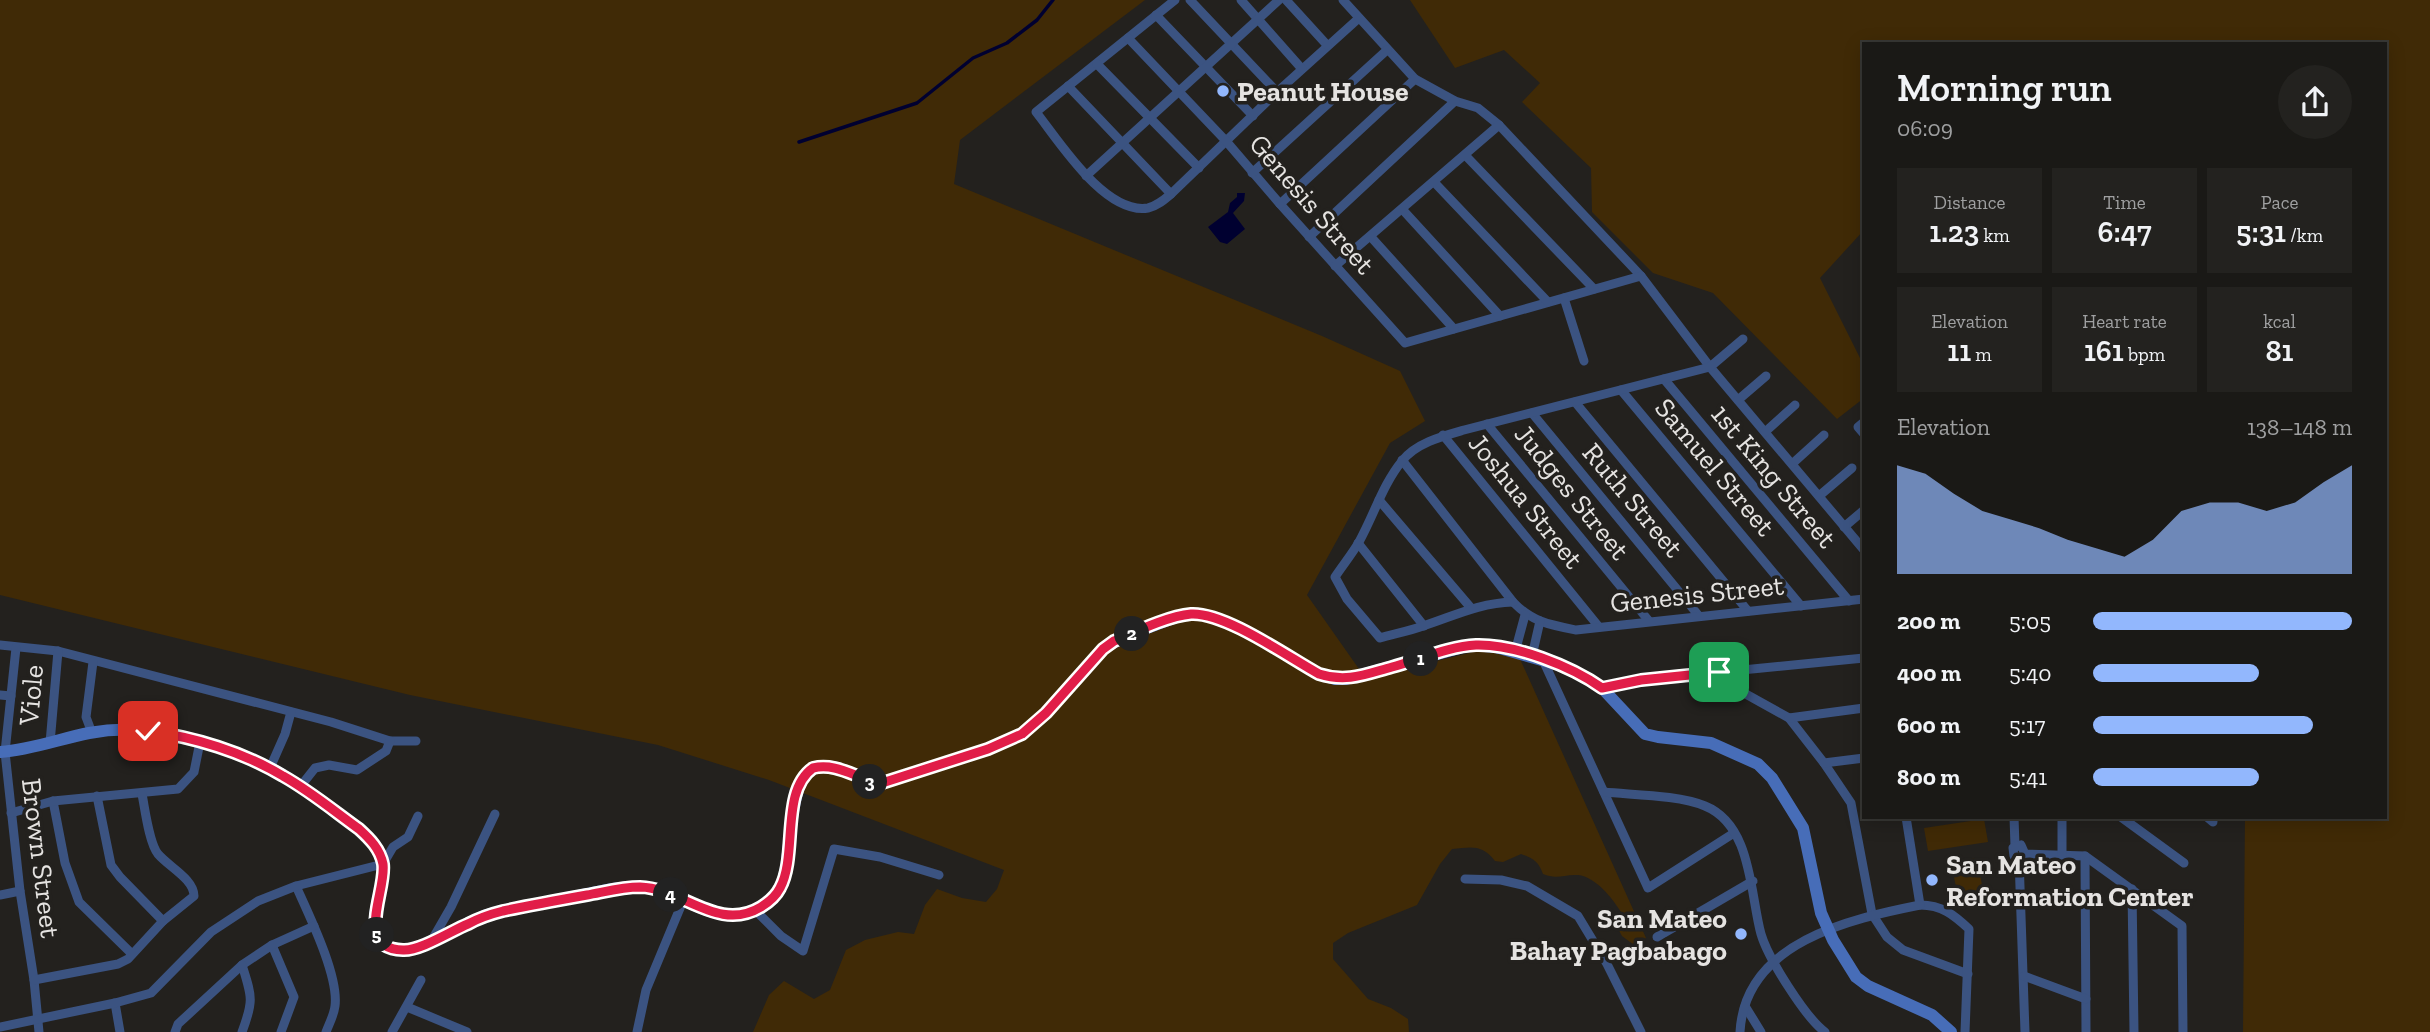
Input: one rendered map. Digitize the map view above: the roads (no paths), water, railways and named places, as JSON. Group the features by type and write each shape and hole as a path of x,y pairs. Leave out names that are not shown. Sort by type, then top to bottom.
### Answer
{"street":[{"name":"Genesis Street","path":"1175,0 1036,112 1086,176 1120,202 1133,207 1156,205 1226,141 1405,343 1641,276"},
{"path":"1190,0 1277,92"},
{"path":"1241,0 1302,69"},
{"path":"1086,176 1279,0"},
{"path":"1286,0 1327,45"},
{"path":"1343,0 1415,79 1455,100 1478,108 1499,125 1641,276 1710,367 1862,548"},
{"path":"1156,15 1253,116"},
{"path":"1128,38 1226,141 1359,18"},
{"path":"1252,173 1387,50"},
{"path":"1097,64 1199,168"},
{"path":"1280,204 1415,79"},
{"path":"1068,86 1171,194"},
{"path":"1309,237 1455,100"},
{"path":"1335,266 1499,125"},
{"path":"1465,155 1594,289"},
{"path":"1434,181 1548,302"},
{"path":"1402,209 1500,316"},
{"path":"1371,237 1454,329"},
{"path":"1564,298 1584,361"},
{"path":"1513,602 1471,608 1424,626 1380,638 1347,599 1335,577 1358,543 1402,460 1416,449 1443,435 1710,367 1743,339"},
{"path":"1738,400 1766,376"},
{"name":"1st King Street","path":"1664,379 1849,601"},
{"name":"Samuel Street","path":"1621,390 1801,606"},
{"path":"1575,402 1748,611"},
{"path":"1765,432 1795,405"},
{"name":"Ruth Street","path":"1532,413 1699,615"},
{"name":"Judges Street","path":"1487,424 1649,621"},
{"name":"Joshua Street","path":"1443,435 1600,627"},
{"path":"1791,464 1824,435"},
{"name":"Genesis Street","path":"1402,460 1513,602 1525,615 1540,621 1576,629 1862,599"},
{"path":"1819,496 1852,468"},
{"path":"1379,500 1471,608"},
{"path":"1844,527 1862,511"},
{"path":"1358,543 1424,626"},
{"path":"418,816 408,837 393,847 383,864 375,927 378,938 388,946 403,950 503,911 642,887 715,914 728,915 755,910 774,897 780,888 787,863 797,793 801,781 813,768 838,768 871,782 882,783 988,749 1022,734 1046,713 1098,654 1114,641 1173,618 1190,614 1208,615 1225,621 1319,674 1335,679 1372,673 1473,645 1515,652 1577,673 1602,688 1645,734 1711,743 1748,758 1766,770 1803,828 1818,902 1827,928 1853,972 1861,982 1932,1015 1951,1032"},
{"path":"1515,652 1525,615"},
{"path":"1540,621 1537,658 1648,888 1734,833"},
{"path":"0,645 58,651 354,728 390,741 416,741"},
{"name":"Brown Street","path":"16,648 3,752 39,1032"},
{"name":"Viole","path":"50,743 58,651"},
{"path":"1602,688 1641,680 1862,658"},
{"path":"92,733 86,717 93,662"},
{"path":"1719,672 1744,693 1789,718 1851,803 1859,810 1872,914 1896,946 1968,974"},
{"path":"0,695 11,696"},
{"path":"1789,718 1862,708"},
{"path":"270,768 291,712"},
{"path":"3,752 92,733 122,730 173,734 270,768 300,787 371,841 383,864"},
{"path":"300,787 315,768 329,765 357,769 386,751 390,741"},
{"path":"11,813 53,802 178,789 194,772 200,742"},
{"path":"1824,763 1862,758"},
{"path":"1604,792 1690,802 1705,806 1722,818 1734,833 1746,858 1753,881 1760,931 1775,962 1809,1016 1825,1032"},
{"path":"34,980 118,964 194,896 192,886 153,846 142,794"},
{"path":"97,796 111,865 163,921"},
{"path":"53,802 65,863 79,902 132,954"},
{"path":"432,940 451,907 495,814"},
{"path":"1906,819 1920,905"},
{"path":"2014,819 2015,846 2021,845 2022,856 2025,1032"},
{"path":"2062,819 2062,854"},
{"path":"2124,819 2184,863"},
{"path":"755,910 781,936 803,951 834,849 880,857 939,875"},
{"path":"2022,856 2085,856 2182,926 2183,1032"},
{"path":"2085,856 2086,1032"},
{"path":"0,1027 151,993 211,932 258,901 296,886 383,864"},
{"path":"1465,879 1517,883 1544,894 1578,916 1607,964 1641,1032"},
{"path":"1657,937 1753,881"},
{"path":"296,886 314,926 335,994 335,1009 326,1032"},
{"path":"2132,889 2134,1032"},
{"path":"0,895 20,891"},
{"path":"637,1032 646,990 683,901"},
{"path":"1740,1032 1745,1006 1757,984 1775,962 1795,945 1827,928 1872,914 1920,905 1936,906 1948,911 1969,929 1965,1032"},
{"path":"174,1032 178,1024 242,965 272,945 314,926"},
{"path":"272,945 294,997 281,1032"},
{"path":"242,965 252,997 252,1007 242,1032"},
{"path":"2024,976 2086,999"},
{"path":"392,1032 421,980"},
{"path":"115,1003 120,1032"},
{"path":"1745,1006 1761,1032"},
{"path":"407,1007 467,1032"}],"waterway":[{"path":"799,142 917,103 973,58 1007,43 1037,20 1053,0"}],"place":[{"name":"Peanut House","path":"1223,91"},
{"name":"San Mateo Reformation Center","path":"1932,880"},
{"name":"San Mateo Bahay Pagbabago","path":"1741,934"}]}
